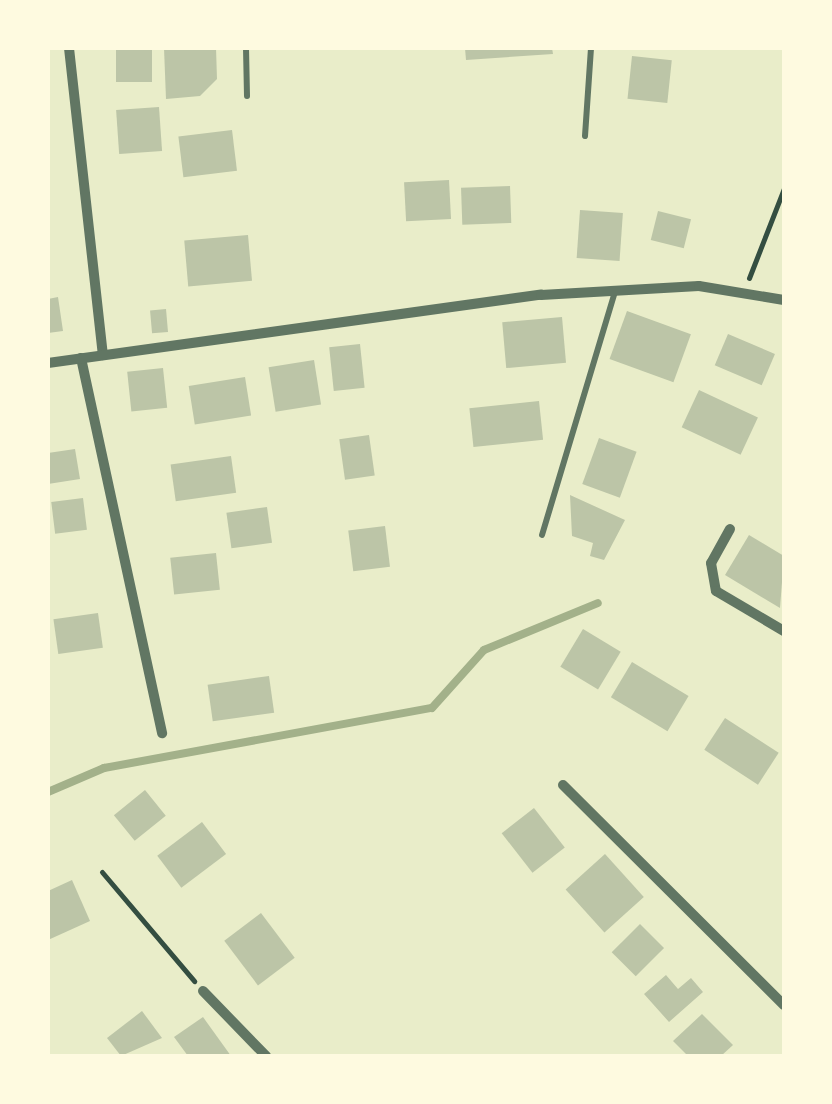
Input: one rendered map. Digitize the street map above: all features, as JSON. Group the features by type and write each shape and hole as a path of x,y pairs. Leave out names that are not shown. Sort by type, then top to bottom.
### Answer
{"street":[{"path":"69,48 102,355"},
{"path":"48,364 615,290 744,290 784,300"},
{"path":"81,358 162,733"},
{"path":"730,529 711,564 716,591 784,631"},
{"path":"563,784 784,1004"},
{"path":"202,991 266,1056"}],"lane":[{"path":"246,48 247,96"},
{"path":"585,136 591,48"},
{"path":"542,535 615,290"}],"path":[{"path":"744,290 784,188"},
{"path":"102,872 202,991"}],"building":[{"path":"116,48 152,48 152,82 116,82"},
{"path":"164,48 216,48 217,79 200,96 166,99"},
{"path":"465,48 552,48 553,54 466,60"},
{"path":"632,56 672,60 667,103 628,99"},
{"path":"159,107 162,151 119,154 116,110"},
{"path":"232,130 237,171 183,177 178,137"},
{"path":"449,180 451,219 406,221 404,182"},
{"path":"510,186 511,223 462,225 461,188"},
{"path":"580,210 623,213 620,261 577,258"},
{"path":"658,211 691,219 684,248 651,240"},
{"path":"248,235 252,281 188,286 184,241"},
{"path":"58,297 63,331 48,333 48,299"},
{"path":"166,309 168,332 152,333 150,310"},
{"path":"627,311 691,334 673,382 610,359"},
{"path":"562,317 566,363 506,368 502,322"},
{"path":"728,334 775,354 762,385 715,365"},
{"path":"360,344 365,388 334,391 329,347"},
{"path":"314,360 321,404 276,412 269,367"},
{"path":"163,368 167,408 131,412 127,372"},
{"path":"245,377 251,416 195,424 189,386"},
{"path":"699,390 758,417 741,455 682,427"},
{"path":"539,401 543,440 473,447 469,408"},
{"path":"369,435 375,476 345,480 339,439"},
{"path":"599,438 637,452 620,498 582,484"},
{"path":"75,449 80,479 48,484 48,453"},
{"path":"231,456 236,493 176,501 171,464"},
{"path":"570,495 625,520 604,560 590,556 593,543 572,536"},
{"path":"83,498 87,530 55,534 51,502"},
{"path":"267,507 272,543 231,548 226,513"},
{"path":"385,526 390,567 353,571 348,531"},
{"path":"749,535 784,556 780,608 725,575"},
{"path":"216,553 220,590 174,595 170,558"},
{"path":"98,613 103,648 58,654 53,619"},
{"path":"583,629 621,652 598,689 560,667"},
{"path":"632,662 689,696 667,731 611,697"},
{"path":"269,676 274,713 213,721 208,685"},
{"path":"725,718 779,753 758,785 704,750"},
{"path":"145,790 166,816 135,841 114,815"},
{"path":"534,808 565,847 532,873 502,833"},
{"path":"202,822 226,854 181,888 157,856"},
{"path":"605,854 644,897 604,933 566,889"},
{"path":"72,880 90,921 48,940 48,891"},
{"path":"261,913 295,958 258,985 224,941"},
{"path":"640,924 664,948 636,976 612,952"},
{"path":"666,975 678,989 691,978 703,992 669,1022 644,994"},
{"path":"142,1011 162,1038 121,1056 107,1038"},
{"path":"702,1014 733,1045 721,1056 688,1056 673,1041"},
{"path":"203,1017 231,1056 188,1056 174,1037"}],"waterway":[{"path":"48,792 104,768 432,708 484,650 598,603"}]}
